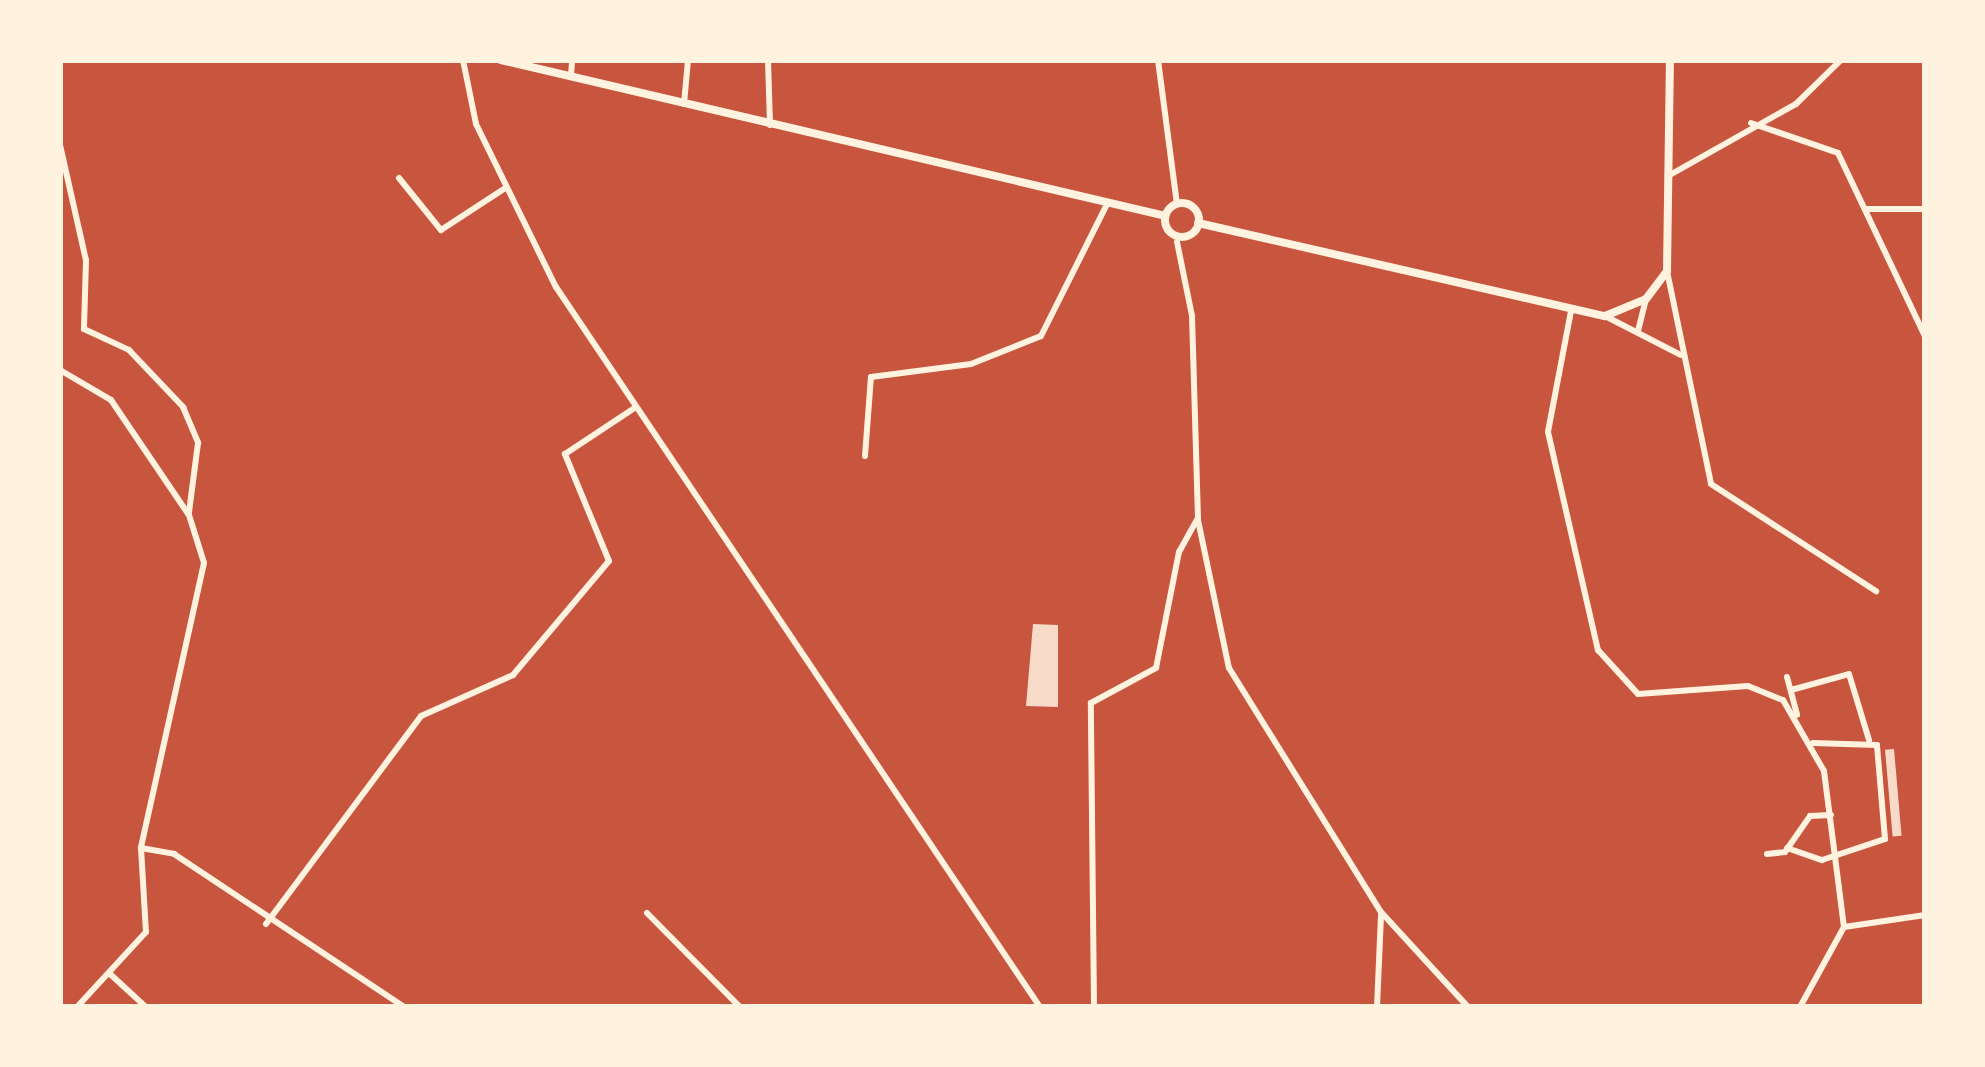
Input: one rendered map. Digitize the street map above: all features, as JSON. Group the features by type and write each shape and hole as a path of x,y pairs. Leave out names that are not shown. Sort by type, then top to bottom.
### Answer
{"street":[{"path":"463,60 503,186 633,410 1040,1007"},
{"path":"501,60 1162,215 1177,242 1192,316 1198,520 1229,668 1381,912 1468,1007"},
{"path":"571,76 572,60"},
{"path":"684,104 688,60"},
{"path":"769,60 770,125"},
{"path":"1159,60 1177,204 1198,223 1605,316 1681,355"},
{"path":"1670,60 1667,271 1681,355 1712,484 1876,590"},
{"path":"1668,176 1751,123 1796,104 1841,60"},
{"path":"1751,123 1838,153 1925,336"},
{"path":"60,145 86,260 79,316 183,407 197,442 189,515"},
{"path":"399,178 441,230 503,186"},
{"path":"865,456 871,377 971,364 1041,336 1108,202"},
{"path":"1162,215 1177,204"},
{"path":"1865,208 1925,209"},
{"path":"1177,242 1198,223"},
{"path":"1637,331 1646,299 1667,271"},
{"path":"1605,316 1646,299"},
{"path":"1571,311 1549,449 1598,650 1638,694 1768,689 1798,718 1813,743 1838,856 1844,927 1800,1007"},
{"path":"60,370 111,400 189,515 204,563 141,848 152,912 109,974 77,1007"},
{"path":"266,924 421,716 513,676 610,561 565,454 633,410"},
{"path":"1094,1007 1091,703 1156,668 1179,552 1198,520"},
{"path":"1767,854 1786,848 1838,856 1885,839 1880,755 1869,740 1849,674 1791,690"},
{"path":"1787,677 1798,718"},
{"path":"1813,743 1869,740"},
{"path":"1786,848 1796,825 1831,815"},
{"path":"141,848 174,854 266,924 404,1007"},
{"path":"1377,1007 1381,912"},
{"path":"647,913 740,1007"},
{"path":"1844,927 1925,915"},
{"path":"109,974 146,1007"}],"building":[{"path":"1033,624 1058,625 1058,707 1026,706"},
{"path":"1894,749 1902,836 1893,836 1885,750"}]}
